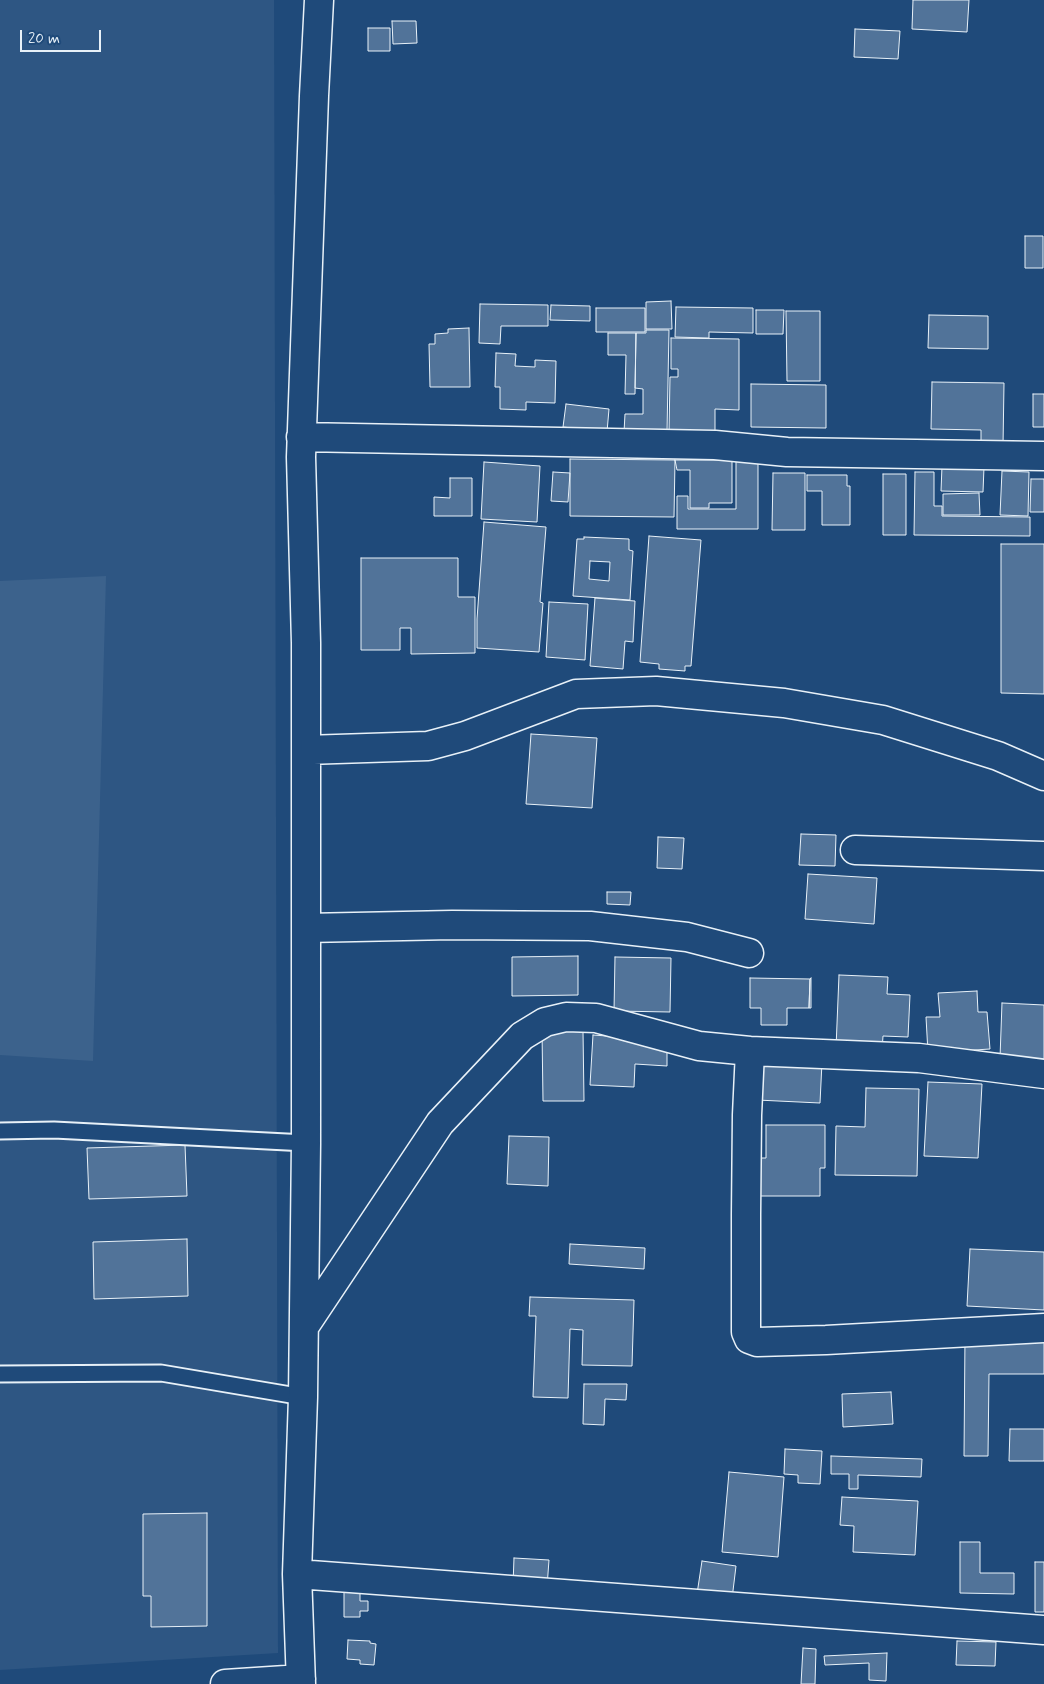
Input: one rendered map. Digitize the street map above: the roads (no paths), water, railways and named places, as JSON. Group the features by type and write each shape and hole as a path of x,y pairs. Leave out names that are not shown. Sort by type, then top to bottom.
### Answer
{"street":[{"path":"225,1684 302,1682 296,1574 303,1397 306,1142 306,643 301,457 319,0"},
{"path":"302,437 715,445 787,452 1044,456"},
{"path":"306,750 428,746 465,736 576,694 656,690 784,703 883,720 998,756 1044,776"},
{"path":"855,850 1044,856"},
{"path":"306,928 452,925 590,926 687,937 749,953"},
{"path":"304,1327 440,1123 522,1036 544,1022 566,1017 596,1018 699,1046 750,1051 919,1058 1044,1074"},
{"path":"750,1051 746,1204 746,1332 749,1340 758,1342 826,1340 1044,1328"},
{"path":"296,1574 1044,1630"}],"lane":[{"path":"0,1131 54,1130 306,1142"},
{"path":"0,1374 162,1373 303,1397"}]}
